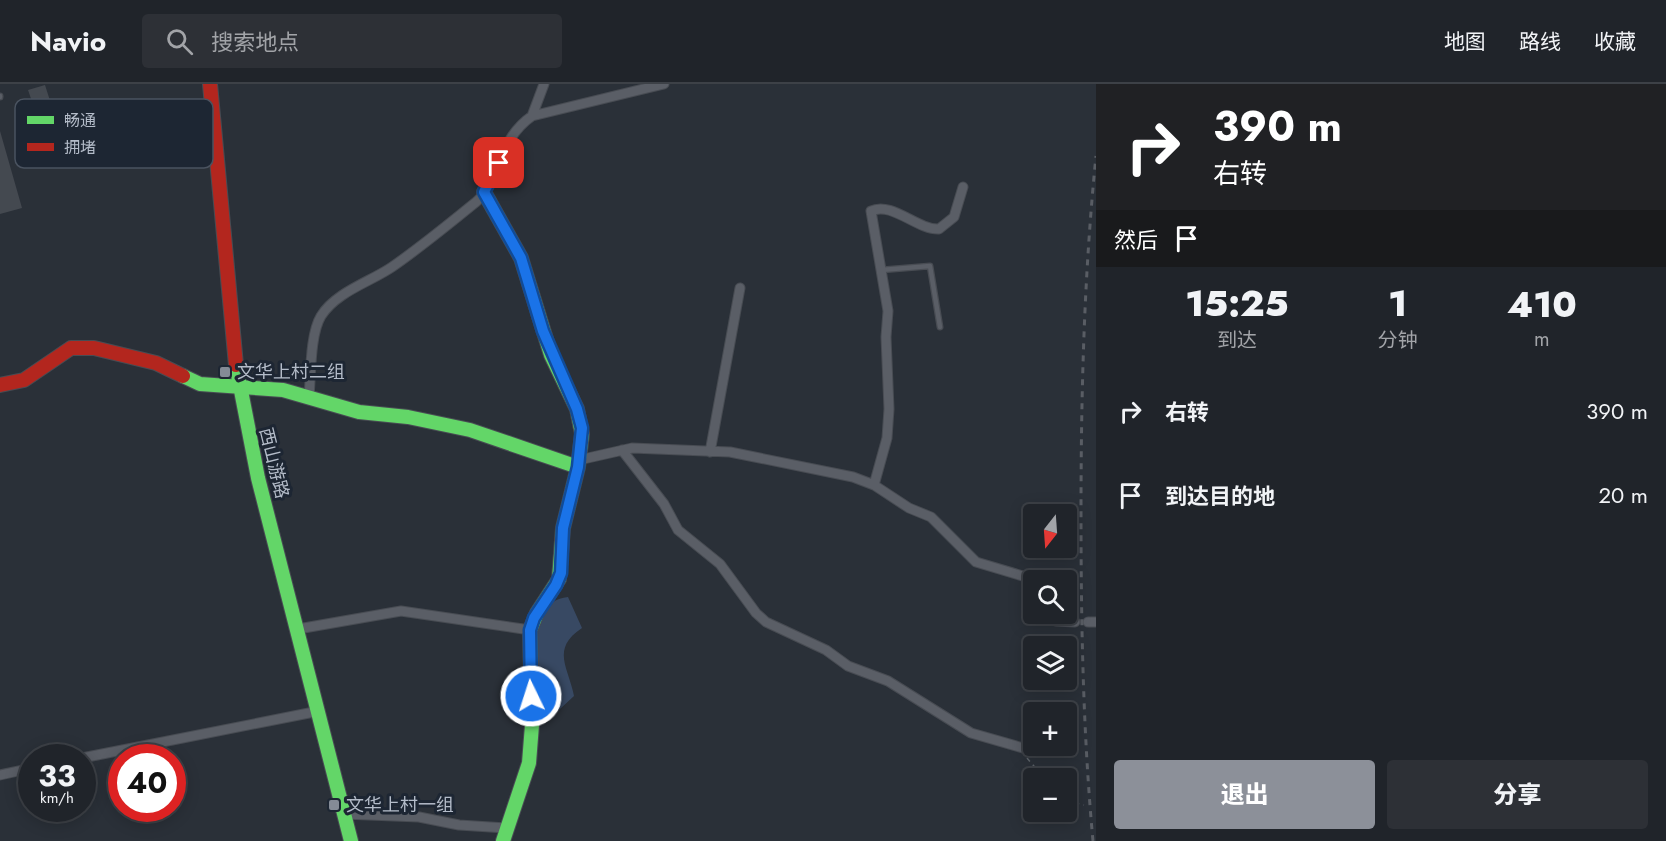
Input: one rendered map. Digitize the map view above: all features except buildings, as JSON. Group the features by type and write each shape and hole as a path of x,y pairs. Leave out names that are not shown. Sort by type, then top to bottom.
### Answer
{"street":[{"name":"西山游路","path":"210,84 211,99"},
{"path":"532,116 544,84"},
{"path":"309,397 316,330 327,308 403,259 478,200 484,192 506,143 518,127 532,116 664,84"},
{"name":"西山游路","path":"213,119 230,317 239,387 256,469 351,841"},
{"path":"874,485 887,438 890,409 886,337 888,311 871,211 882,209 929,228 939,229 954,217 963,187"},
{"path":"344,814 419,817 505,835 523,786 530,753 532,711 530,630 537,613 559,579 563,528 579,464 582,434 577,409 546,339 521,258 484,192"},
{"path":"710,452 740,288"},
{"path":"0,385 24,380 63,351 81,347 120,353 156,363 200,384 271,388 358,412 408,417 470,430 579,464 622,450 710,452 761,457 791,466 853,477 874,485 909,508 931,517 976,562 1023,576"},
{"path":"622,450 664,504 678,530 720,564 760,618 826,650 848,666 888,681 971,733 1020,747"},
{"path":"298,629 401,610 530,630"},
{"path":"96,755 319,711"},
{"path":"0,775 18,771"}],"lane":[{"path":"880,270 930,266 940,327"}],"path":[{"path":"1020,747 1036,768"},
{"path":"1077,803 1084,805"}],"water":[{"path":"568,597 582,628 572,636 564,651 574,696 547,721 542,717 539,706 534,642 543,612 553,602"}],"railway":[{"path":"1093,841 1083,678 1081,469 1086,290 1096,156"}],"traffic: fast":[{"path":"484,192 521,258 551,355 577,409 582,434 578,467 563,528 559,579 537,613 530,630 532,725 529,763 503,841"},
{"path":"236,365 258,478 351,841"},
{"path":"183,376 200,384 283,390 359,412 408,417 470,430 578,467"}],"traffic: jam":[{"path":"210,84 211,99"},
{"path":"213,116 236,365"},
{"path":"0,385 24,380 71,348 94,348 156,363 183,376"}],"place":[{"name":"文华上村二组","path":"225,372"},
{"name":"文华上村一组","path":"334,805"}],"route":[{"path":"499,163 484,192 513,240 521,258 551,355 577,409 582,428 578,467 563,528 561,573 531,624 529,662 531,696"}]}
